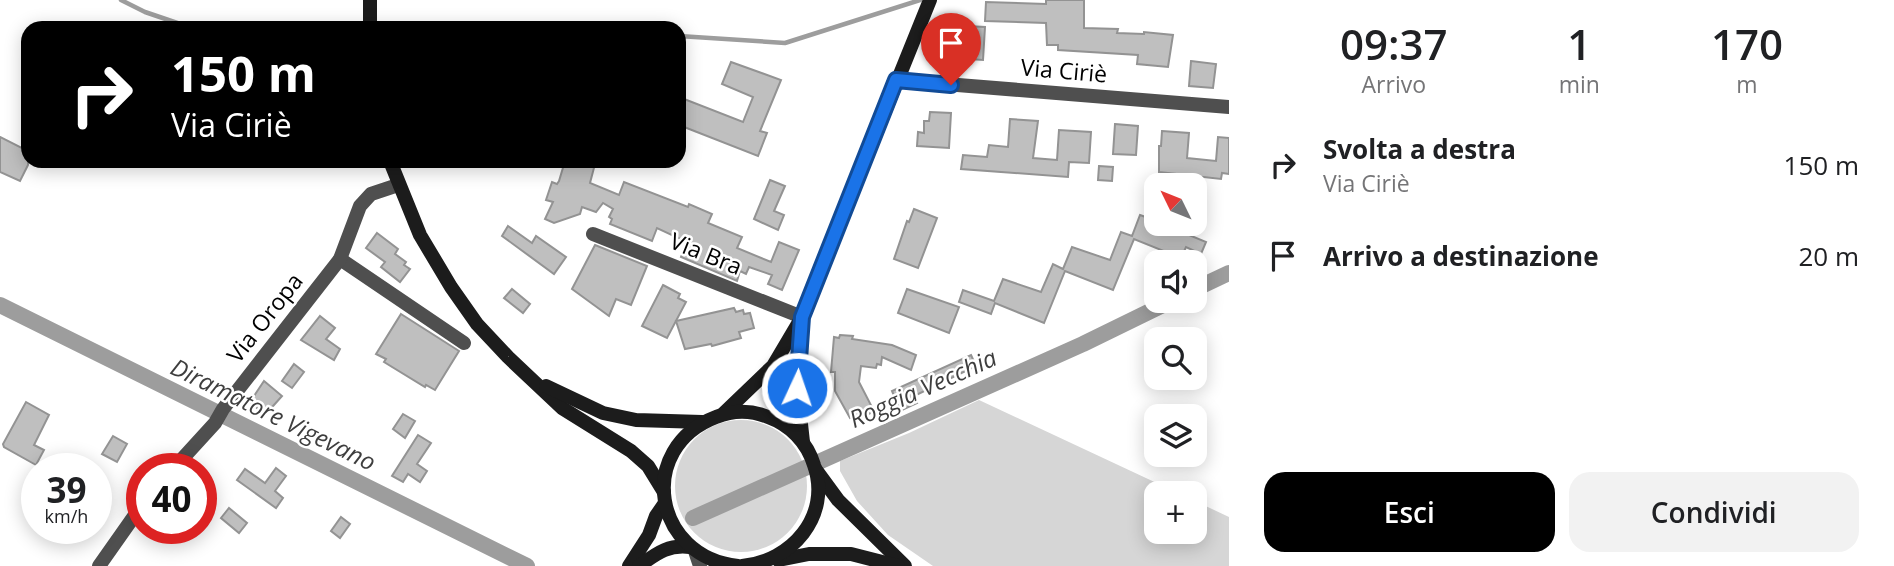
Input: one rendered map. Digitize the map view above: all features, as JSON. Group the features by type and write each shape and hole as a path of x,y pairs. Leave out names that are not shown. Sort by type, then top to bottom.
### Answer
{"main road":[{"path":"370,0 370,21"},
{"path":"724,413 773,366 802,317 930,0"},
{"path":"392,168 420,235 450,287 477,324 562,408 631,451 648,466 664,498 670,520 695,555"},
{"path":"751,565 784,553 798,541 809,525 816,507 818,488 797,388 802,317"},
{"path":"537,382 603,413 636,420 702,422"},
{"path":"629,566 649,535 664,498 666,471 673,452 686,435 702,422 724,413 742,411 768,416 791,429 838,500 905,566"},
{"path":"639,566 662,550 677,545 695,555 717,562 751,565 809,554 851,554 898,566"}],"street":[{"name":"Via Ciriè","path":"896,80 1229,107"},
{"name":"Via Oropa","path":"188,453 215,423 223,409 340,259 360,206 371,194 398,185"},
{"name":"Via Bra","path":"593,234 802,317"},
{"path":"340,259 464,344"},
{"path":"99,566 126,528"}],"shaded area":[{"path":"979,400 1152,481 1144,481 1144,544 1207,544 1207,507 1229,517 1229,566 933,566 888,535 857,501 840,471 840,461"},
{"path":"741,420 766,425 787,440 802,461 807,486 802,511 787,532 766,547 741,552 716,547 695,532 680,511 675,486 680,461 695,440 716,425"}],"building":[{"path":"1046,0 1084,0 1084,28 1118,29 1117,33 1173,35 1168,67 1137,64 1138,55 1058,50 1058,45 1047,45 1046,23 985,21 986,2 1046,4"},
{"path":"955,27 985,27 983,60 954,58"},
{"path":"1191,61 1216,64 1213,88 1189,86"},
{"path":"731,62 781,80 760,131 767,133 758,156 686,128 686,100 743,122 753,97 722,84"},
{"path":"930,112 951,113 949,148 917,146 918,132 924,133 924,121 929,121"},
{"path":"1010,119 1038,121 1033,158 1057,160 1059,130 1091,132 1089,163 1069,162 1068,177 961,169 963,155 987,157 989,145 1008,147"},
{"path":"1115,124 1138,126 1136,155 1113,154"},
{"path":"1162,131 1189,133 1187,158 1216,161 1218,137 1229,138 1229,174 1222,173 1221,179 1208,178 1208,173 1159,172"},
{"path":"0,137 21,148 21,168 26,168 20,181 0,172"},
{"path":"1099,166 1113,167 1112,181 1098,180"},
{"path":"563,168 594,168 590,183 619,195 624,182 712,214 708,223 742,237 737,248 771,262 779,242 799,250 782,290 768,284 772,275 749,267 746,274 740,271 737,281 681,257 687,242 657,228 652,241 610,224 612,219 609,217 613,209 603,203 596,212 582,207 580,214 554,223 545,219 553,202 546,200 552,182 557,184"},
{"path":"770,180 785,186 774,211 784,215 778,230 754,219"},
{"path":"914,209 937,218 918,268 894,259"},
{"path":"1140,215 1144,216 1144,236 1192,236 1206,242 1203,250 1186,247 1185,250 1161,250 1134,239 1113,290 1065,271 1044,323 995,303 991,314 959,302 963,290 994,301 1003,279 1041,292 1053,264 1063,269 1072,247 1110,260 1121,232 1132,236"},
{"path":"508,226 532,243 536,236 566,257 554,274 502,236"},
{"path":"377,233 398,249 395,254 406,262 404,265 410,269 400,282 381,267 385,262 366,248"},
{"path":"595,245 647,266 631,305 616,299 609,316 572,289"},
{"path":"663,285 680,294 678,298 686,302 667,338 642,326"},
{"path":"512,289 530,304 523,313 504,298"},
{"path":"907,289 959,307 949,333 898,313"},
{"path":"734,308 736,312 743,310 744,314 750,313 754,328 739,332 741,338 712,346 685,349 676,321"},
{"path":"401,314 459,351 435,390 426,385 425,387 384,362 386,359 376,354"},
{"path":"320,316 335,328 326,339 340,349 334,360 301,340"},
{"path":"840,335 892,345 916,355 911,370 882,357 881,365 877,364 876,368 861,366 859,382 874,411 854,422 835,391 835,372 831,372 834,337 839,338"},
{"path":"971,355 976,366 914,396 917,403 902,410 892,391"},
{"path":"294,364 304,372 292,388 282,381"},
{"path":"264,381 282,396 265,415 250,402"},
{"path":"26,402 49,415 34,445 44,450 42,453 21,453 21,457 3,444"},
{"path":"403,414 415,421 405,438 393,429"},
{"path":"418,435 431,443 417,464 427,471 420,482 408,474 403,482 392,476"},
{"path":"113,436 127,444 117,462 112,459 112,453 103,453"},
{"path":"276,468 286,476 275,491 283,498 276,508 237,480 245,469 265,483"},
{"path":"229,508 247,523 239,533 221,518"},
{"path":"341,517 350,524 340,538 331,531"}],"waterway":[{"path":"121,0 171,21"},
{"path":"686,36 785,43 920,0"},
{"name":"Roggia Vecchia","path":"1207,283 1229,273"},
{"name":"Diramatore Vigevano","path":"0,305 527,566"},
{"name":"Roggia Vecchia","path":"693,518 1083,344 1146,313"}],"route":[{"path":"797,388 802,317 896,80 951,85"}]}
